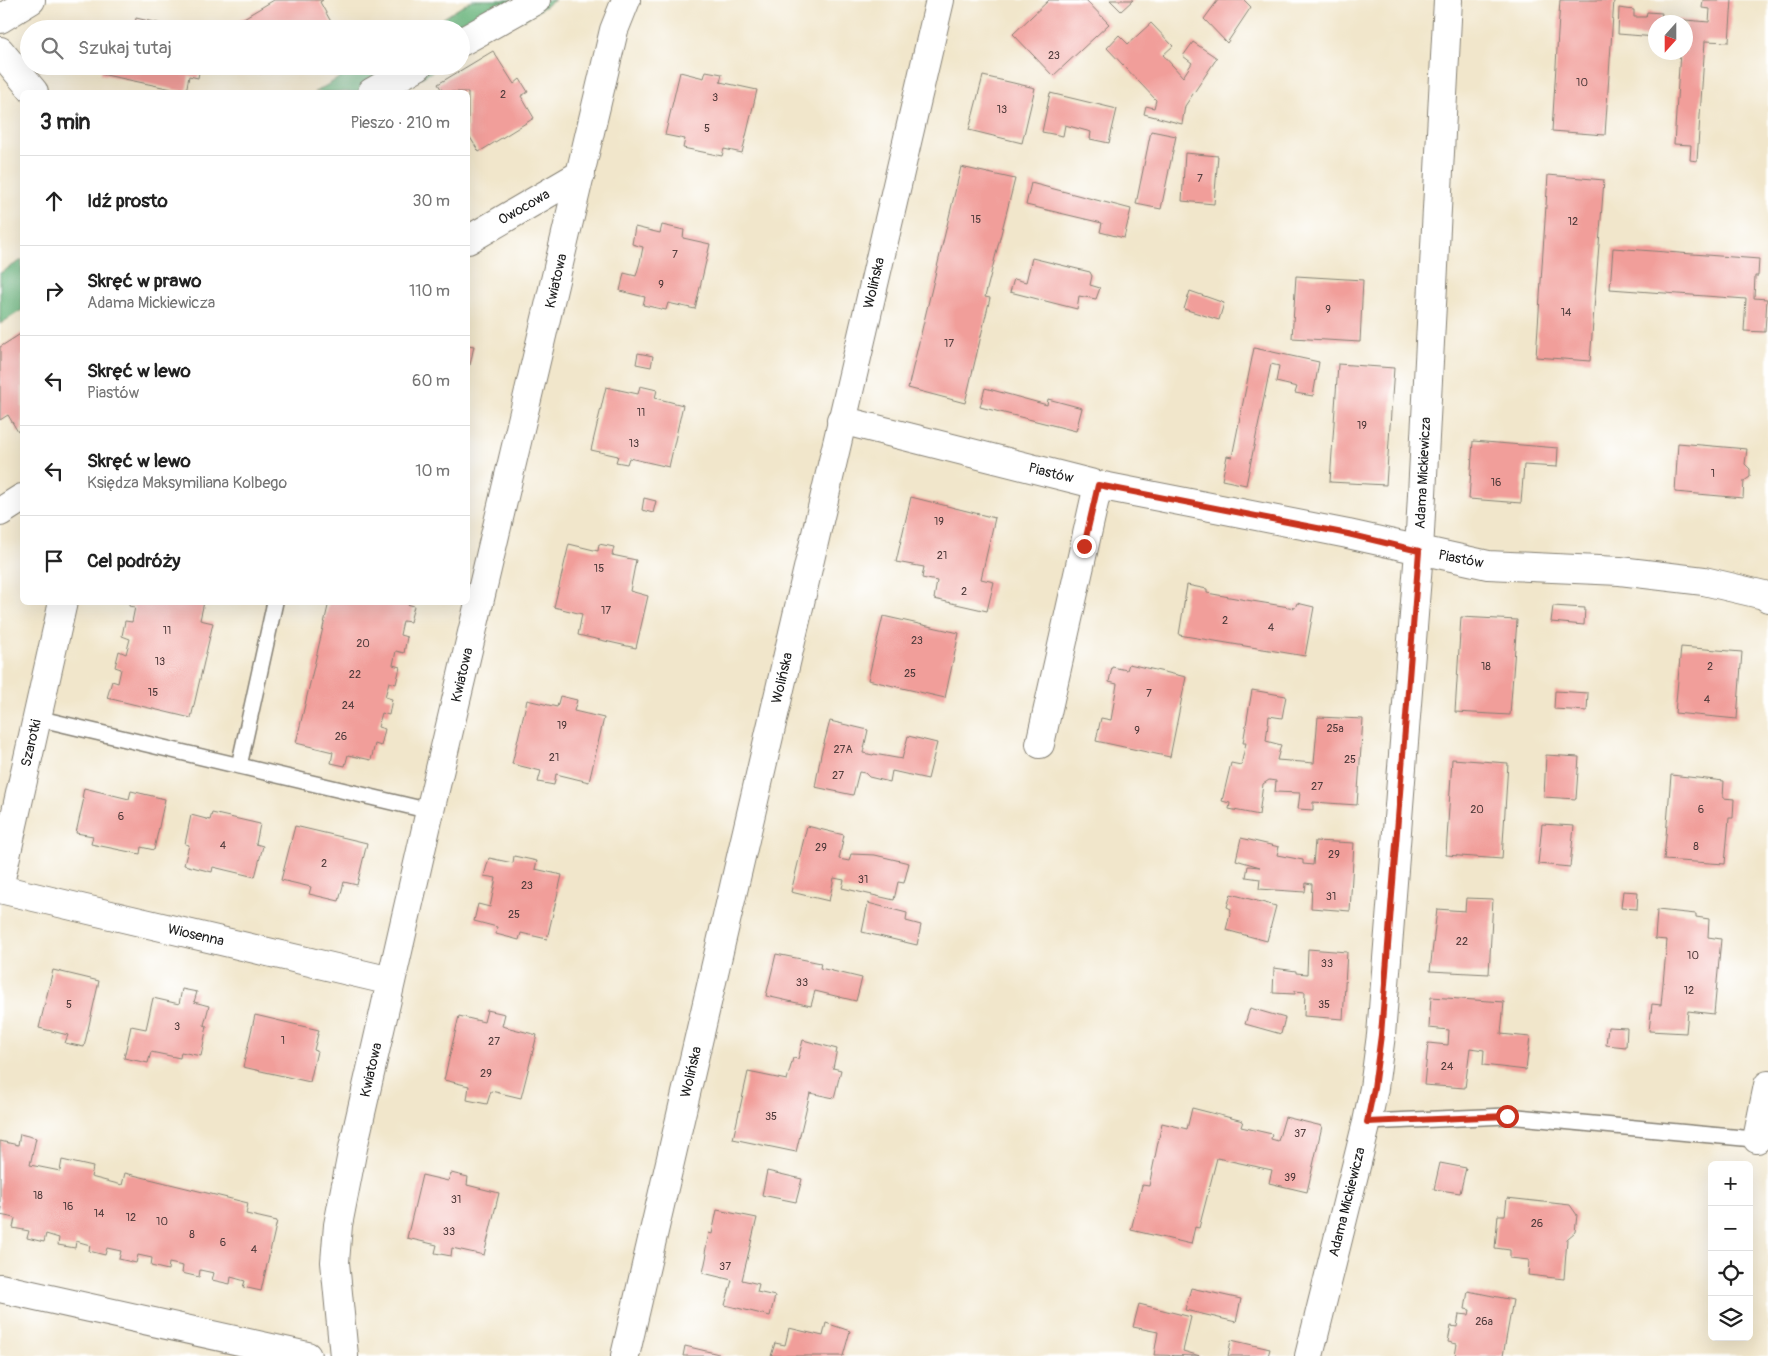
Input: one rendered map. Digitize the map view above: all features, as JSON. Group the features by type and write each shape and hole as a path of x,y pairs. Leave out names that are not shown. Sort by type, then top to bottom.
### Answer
{"street":[{"path":"0,18 31,0"},
{"path":"470,37 536,0"},
{"name":"Kwiatowa","path":"344,1356 335,1262 338,1225 353,1148 614,30 626,0"},
{"name":"Wolińska","path":"625,1356 940,0"},
{"name":"Adama Mickiewicza","path":"1309,1356 1367,1122 1374,1088 1381,1035 1419,551 1448,0"},
{"path":"0,51 32,90"},
{"path":"376,90 402,75"},
{"name":"Owocowa","path":"470,239 581,174"},
{"name":"Piastów","path":"842,420 1098,485 1348,534 1488,565 1620,571 1704,581 1766,596"},
{"path":"1040,744 1098,485"},
{"path":"0,512 20,499"},
{"name":"Szarotki","path":"0,883 62,605"},
{"name":"Wiosenna","path":"0,889 392,981"},
{"path":"1763,1140 1768,1085"},
{"path":"0,1288 308,1356"}],"lane":[{"path":"239,766 274,605"},
{"path":"36,718 430,812"},
{"path":"1367,1122 1507,1116 1763,1140"}],"green space":[{"path":"472,0 555,0 525,19 470,28 470,20 440,20"},
{"path":"344,75 426,75 400,90 318,90"},
{"path":"20,261 20,311 0,324 0,273"}],"building":[{"path":"274,0 323,0 320,2 330,20 240,20"},
{"path":"1049,0 1086,0 1109,24 1053,76 1013,34"},
{"path":"1110,0 1133,0 1121,11"},
{"path":"1218,0 1244,0 1251,7 1227,43 1204,19"},
{"path":"1560,0 1614,0 1605,135 1552,131"},
{"path":"1703,0 1732,0 1729,42 1705,41 1697,161 1690,160 1691,145 1674,144 1679,60 1693,60 1693,21 1709,22 1710,9 1702,8"},
{"path":"1619,8 1634,10 1634,17 1646,17 1647,12 1662,13 1662,15 1648,15 1648,36 1618,34"},
{"path":"1151,23 1173,46 1163,55 1183,77 1192,63 1183,56 1193,42 1217,58 1185,106 1182,124 1144,114 1146,106 1154,108 1156,100 1107,48 1119,35 1128,44"},
{"path":"493,51 514,84 520,79 528,92 521,96 534,118 479,152 470,137 470,90 442,90 438,84 453,75 470,75 470,65"},
{"path":"706,71 722,74 720,82 757,90 742,153 724,149 722,156 683,148 685,139 665,135 680,72 704,78"},
{"path":"106,75 198,75 198,78 189,76 186,90 177,90"},
{"path":"983,76 1035,88 1022,143 969,130"},
{"path":"1050,93 1117,109 1109,143 1090,139 1091,132 1065,125 1063,136 1042,132"},
{"path":"1151,131 1176,136 1161,209 1136,204"},
{"path":"1185,153 1218,156 1214,204 1182,201"},
{"path":"961,167 1015,179 985,297 990,298 965,403 908,388"},
{"path":"1548,175 1604,180 1590,361 1536,357"},
{"path":"1031,183 1131,209 1124,238 1100,232 1102,223 1026,205"},
{"path":"662,225 684,230 683,238 710,244 695,309 668,303 666,310 643,305 645,297 620,291 624,273 636,276 640,262 643,247 632,244 635,227 660,233"},
{"path":"1613,248 1759,259 1758,276 1755,276 1754,298 1767,299 1765,332 1744,331 1746,299 1610,289"},
{"path":"1032,258 1090,272 1092,276 1090,285 1100,288 1096,299 1079,296 1077,309 1010,292 1014,279 1026,282"},
{"path":"1296,276 1363,280 1360,342 1292,338"},
{"path":"1190,291 1224,303 1219,320 1184,309"},
{"path":"20,334 20,431 18,432 8,415 0,420 0,347"},
{"path":"470,345 474,346 470,365"},
{"path":"1254,348 1319,362 1313,396 1295,393 1297,387 1276,382 1279,366 1271,364 1246,485 1222,480 1227,456 1232,457"},
{"path":"638,353 653,356 651,367 636,364"},
{"path":"1338,364 1394,368 1386,485 1330,482"},
{"path":"640,386 657,390 655,398 683,405 669,467 629,458 627,464 616,462 618,456 591,450 606,387 638,394"},
{"path":"985,388 1047,405 1048,399 1082,408 1076,431 980,407"},
{"path":"1473,441 1558,448 1557,467 1524,465 1521,503 1469,499"},
{"path":"1678,443 1747,449 1745,464 1750,469 1750,477 1744,481 1743,498 1675,492"},
{"path":"911,497 995,518 981,579 994,582 987,611 934,599 937,581 922,578 924,567 896,562"},
{"path":"644,498 656,501 653,513 642,510"},
{"path":"569,544 598,551 599,544 614,547 612,555 636,560 630,591 648,596 636,648 578,635 582,614 554,607"},
{"path":"1187,585 1207,589 1207,593 1252,601 1295,608 1297,603 1314,607 1305,656 1179,635"},
{"path":"203,605 200,620 213,623 191,718 107,698 112,681 118,683 121,669 115,667 119,651 126,654 130,639 122,636 125,621 132,622 135,607 129,606"},
{"path":"328,605 414,606 410,622 403,621 400,635 407,637 404,653 396,651 393,665 400,667 396,684 389,682 385,697 392,699 389,715 382,713 378,727 385,729 381,746 375,744 371,760 348,755 345,766 331,763 333,752 296,743"},
{"path":"1553,606 1585,608 1584,625 1551,622"},
{"path":"883,616 959,633 945,698 868,680"},
{"path":"1461,617 1517,620 1510,715 1455,712"},
{"path":"1681,647 1742,652 1737,719 1675,713"},
{"path":"1129,664 1186,677 1170,757 1096,741 1101,718 1111,720 1117,684 1109,682 1112,667 1127,670"},
{"path":"1252,690 1286,696 1282,718 1269,716 1266,741 1281,745 1277,760 1314,763 1318,717 1363,719 1357,805 1313,802 1313,810 1298,809 1300,793 1275,792 1276,781 1269,780 1263,784 1259,815 1229,809 1230,803 1222,801 1231,763 1241,765 1246,743 1243,743"},
{"path":"1555,691 1588,693 1587,711 1554,709"},
{"path":"560,696 577,700 574,711 604,718 589,782 556,774 554,785 538,782 541,771 512,764 527,700 557,707"},
{"path":"830,721 868,730 863,753 902,759 908,736 937,743 928,779 892,771 890,782 869,777 865,773 859,772 853,795 815,787"},
{"path":"1546,755 1579,757 1576,799 1544,797"},
{"path":"1452,759 1508,763 1502,859 1446,855"},
{"path":"1671,775 1724,781 1723,798 1734,799 1733,818 1729,818 1725,864 1664,860"},
{"path":"84,788 129,799 131,791 165,799 154,850 141,847 140,854 91,844 93,836 76,833 84,798 82,798"},
{"path":"212,813 260,824 256,844 263,846 255,877 213,867 212,872 184,865 189,845 185,844 191,815 210,820"},
{"path":"1542,824 1574,826 1570,867 1538,864"},
{"path":"295,826 367,843 357,885 344,882 339,901 309,894 311,887 281,880"},
{"path":"807,826 844,835 839,859 849,861 851,854 875,855 909,863 904,883 898,882 894,900 842,888 844,880 834,878 829,901 791,892"},
{"path":"1241,838 1279,847 1277,855 1303,860 1303,864 1313,865 1315,841 1354,843 1350,911 1311,908 1312,884 1306,883 1305,892 1259,889 1260,879 1246,877 1248,866 1260,867 1236,860"},
{"path":"514,856 537,861 535,869 562,875 547,939 521,933 519,940 496,934 497,927 474,921 478,904 490,907 496,878 484,876 489,858 513,863"},
{"path":"1623,891 1638,892 1637,909 1621,908"},
{"path":"1231,894 1276,906 1267,941 1226,930 1231,909 1227,907"},
{"path":"1466,898 1493,899 1489,974 1430,971 1437,909 1465,911"},
{"path":"868,903 907,913 906,921 921,925 917,945 862,932"},
{"path":"1657,910 1696,914 1696,917 1709,919 1708,937 1721,939 1714,1014 1688,1011 1686,1033 1649,1031 1652,1004 1661,1005 1667,940 1655,939"},
{"path":"1308,949 1347,952 1343,1019 1304,1016 1305,992 1295,991 1295,994 1273,993 1274,968 1307,974"},
{"path":"776,954 821,963 820,968 862,978 856,1001 815,991 811,1006 766,996"},
{"path":"53,970 99,981 84,1047 65,1043 68,1035 39,1028"},
{"path":"182,989 197,992 194,1002 209,1006 204,1025 207,1026 201,1056 181,1052 180,1058 151,1052 148,1063 124,1058 131,1026 146,1029 153,998 179,1004"},
{"path":"1431,997 1504,1002 1501,1034 1530,1037 1526,1070 1483,1065 1484,1050 1470,1048 1465,1088 1424,1085 1428,1043 1448,1045 1449,1030 1429,1028"},
{"path":"1250,1008 1285,1018 1281,1034 1245,1024"},
{"path":"487,1010 505,1014 502,1026 537,1035 521,1098 491,1091 487,1104 467,1100 469,1086 444,1080 459,1016 484,1022"},
{"path":"255,1015 319,1030 314,1050 317,1051 310,1082 243,1067"},
{"path":"1608,1027 1627,1028 1626,1047 1606,1045"},
{"path":"803,1040 837,1049 833,1068 841,1070 834,1098 810,1093 796,1152 733,1139 748,1072 787,1080 793,1058 798,1059"},
{"path":"1192,1108 1243,1121 1241,1127 1272,1134 1271,1139 1278,1141 1285,1117 1322,1126 1307,1192 1269,1183 1272,1170 1217,1158 1199,1228 1195,1227 1191,1244 1131,1230 1142,1185 1149,1186 1162,1123 1187,1129"},
{"path":"20,1134 36,1138 30,1165 60,1171 62,1160 93,1167 91,1177 122,1185 125,1173 248,1203 246,1214 277,1221 261,1291 243,1287 245,1281 231,1277 230,1284 212,1280 214,1273 200,1270 199,1277 182,1273 183,1266 169,1263 168,1270 151,1266 152,1258 138,1255 136,1263 119,1259 121,1251 107,1248 105,1255 89,1251 90,1245 76,1241 75,1248 58,1245 59,1238 46,1234 44,1242 27,1238 29,1231 13,1228 15,1218 0,1215 2,1208 0,1208 0,1141 18,1145"},
{"path":"1440,1163 1466,1168 1460,1193 1434,1189"},
{"path":"767,1171 802,1179 796,1202 762,1195"},
{"path":"451,1173 468,1177 467,1185 499,1193 484,1255 452,1248 451,1256 435,1253 437,1245 407,1238 422,1175 448,1181"},
{"path":"1507,1198 1570,1205 1577,1215 1575,1232 1567,1239 1564,1279 1528,1275 1529,1260 1510,1258 1510,1250 1495,1248 1498,1215 1505,1215"},
{"path":"717,1210 757,1218 742,1280 759,1284 757,1292 775,1296 770,1316 725,1305 732,1280 703,1273 709,1233 712,1234"},
{"path":"1191,1288 1241,1299 1236,1322 1185,1310"},
{"path":"1468,1291 1513,1300 1503,1356 1455,1356 1457,1344 1448,1342 1451,1326 1457,1327 1459,1314 1469,1315 1470,1310 1465,1309"},
{"path":"1139,1304 1191,1317 1183,1351 1200,1356 1154,1355 1158,1332 1133,1327"},
{"path":"826,1323 850,1331 843,1356 771,1356 775,1343 785,1345 789,1328 823,1336"},
{"path":"1231,1340 1270,1349 1268,1356 1228,1356"},
{"path":"685,1346 723,1355 723,1356 683,1356"}],"route":[{"path":"1084,546 1098,485 1348,534 1419,551 1381,1035 1374,1088 1367,1122 1507,1116"}]}
